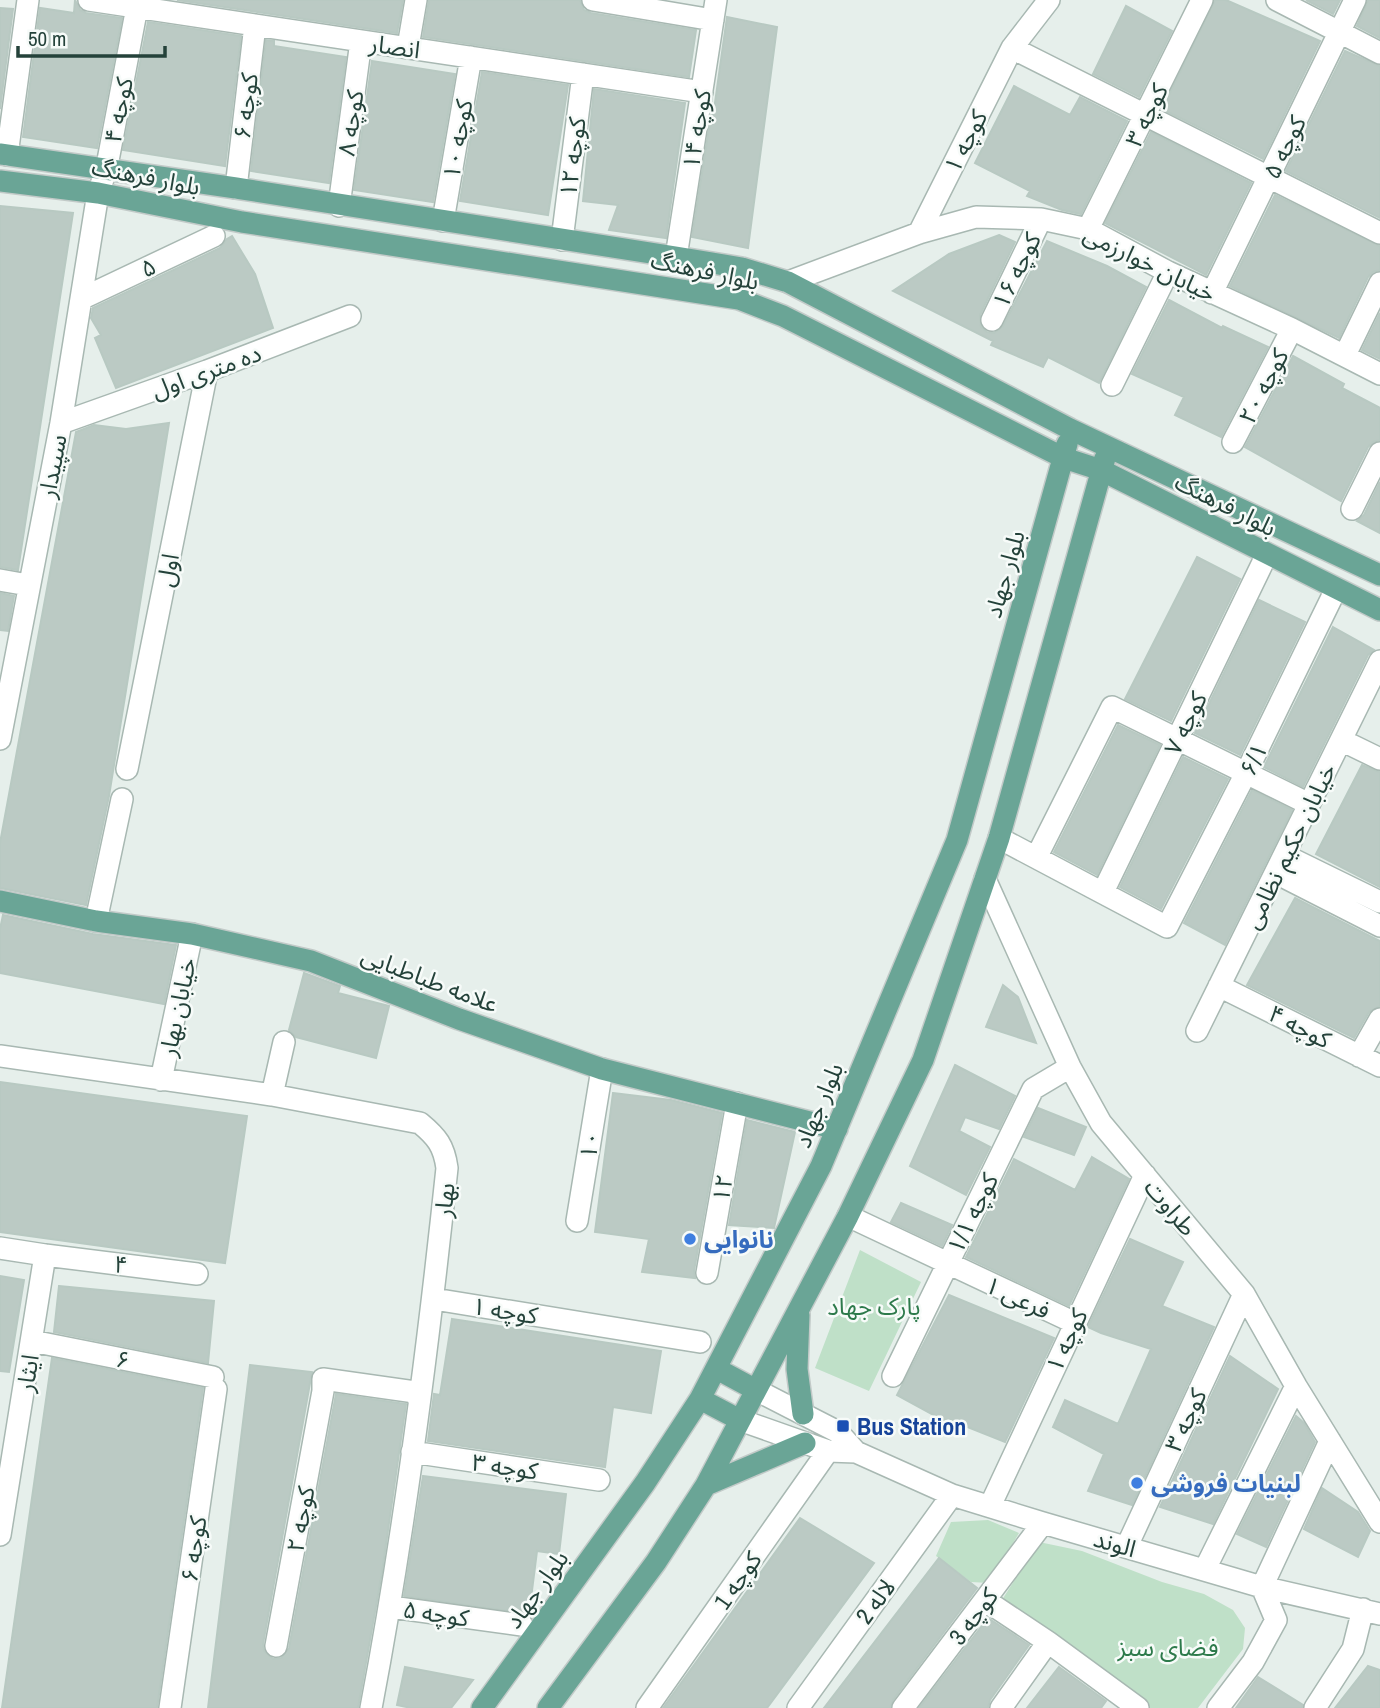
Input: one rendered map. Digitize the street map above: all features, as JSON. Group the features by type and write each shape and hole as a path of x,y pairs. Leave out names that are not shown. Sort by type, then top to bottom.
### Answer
{"main road":[{"name":"بلوار فرهنگ","path":"4,154 676,257 741,268 788,282 1070,429 1380,575"},
{"name":"بلوار فرهنگ","path":"0,181 99,193 242,222 739,299 795,322 1064,458 1101,470 1380,610"},
{"name":"بلوار جهاد","path":"482,1708 645,1483 700,1399 821,1167 957,840 1070,429"},
{"path":"548,1708 656,1562 706,1485 848,1216 923,1060 999,838 1101,470 1110,447"},
{"name":"علامه طباطبایی","path":"0,901 96,921 192,934 311,961 459,1019 602,1069 837,1129"},
{"path":"800,1307 797,1369 803,1414"},
{"path":"717,1369 756,1390"},
{"path":"700,1399 740,1420"},
{"path":"706,1485 805,1443"}],"street":[{"path":"4,154 28,0"},
{"name":"انصار","path":"89,0 702,92"},
{"path":"408,47 416,0"},
{"path":"593,0 714,10"},
{"name":"کوچه ۱","path":"919,233 1012,48 1049,0"},
{"name":"کوچه ۳","path":"1088,229 1202,0"},
{"path":"1277,0 1380,53"},
{"name":"کوچه ۵","path":"1212,293 1355,0"},
{"name":"کوچه ۴","path":"99,193 106,171 137,7"},
{"name":"کوچه ۱۴","path":"676,257 714,10"},
{"name":"کوچه ۶","path":"236,188 255,25"},
{"name":"کوچه ۸","path":"339,206 360,41"},
{"path":"1012,48 1380,233"},
{"name":"کوچه ۱۰","path":"443,221 471,57"},
{"name":"کوچه ۱۲","path":"562,240 583,74"},
{"name":"سپیدار","path":"0,739 61,423 99,193"},
{"name":"خیابان خوارزمی","path":"788,282 919,233 976,217 1041,219 1088,229 1168,272 1292,329 1380,374"},
{"name":"کوچه ۱۶","path":"992,320 1041,219"},
{"name":"۵","path":"81,299 214,236"},
{"path":"1112,385 1168,272"},
{"path":"1345,355 1380,284"},
{"name":"ده متری اول","path":"61,423 207,372 350,316"},
{"name":"کوچه ۲۰","path":"1233,442 1292,329"},
{"name":"اول","path":"127,769 207,372"},
{"path":"1352,509 1380,453"},
{"name":"کوچه ۷","path":"1102,892 1267,554"},
{"path":"0,580 28,585"},
{"name":"۶/۱","path":"1102,892 1167,927 1247,773 1336,589"},
{"name":"خیابان حکیم نظامی","path":"1197,1031 1380,661"},
{"path":"1037,856 1112,707 1309,804"},
{"path":"1341,740 1380,759"},
{"path":"96,921 122,799"},
{"path":"999,838 1102,892"},
{"path":"1280,864 1380,902"},
{"path":"1280,864 1380,926"},
{"name":"طراوت","path":"985,879 1070,1067 1101,1123 1244,1294 1296,1386 1380,1522"},
{"name":"خیابان بهار","path":"161,1080 192,934"},
{"name":"کوچه ۴","path":"1219,986 1380,1066"},
{"path":"1359,1056 1380,1019"},
{"path":"272,1095 284,1042"},
{"name":"بهار","path":"0,1056 272,1095 420,1123 432,1132 445,1151 447,1168 433,1299 391,1607 372,1708"},
{"name":"کوچه ۱/۱","path":"893,1376 1033,1088 1070,1067"},
{"name":"۱۰","path":"577,1221 602,1069"},
{"name":"۱۲","path":"708,1273 737,1103"},
{"name":"کوچه ۱","path":"990,1506 1144,1175"},
{"name":"فرعی ۱","path":"848,1216 1075,1323"},
{"path":"0,1248 45,1255"},
{"name":"۴","path":"45,1255 197,1274"},
{"name":"ایثار","path":"1,1526 45,1255"},
{"name":"کوچه ۳","path":"1127,1546 1244,1294"},
{"name":"کوچه ۱","path":"433,1299 701,1342"},
{"name":"۶","path":"33,1341 214,1383"},
{"name":"کوچه ۲","path":"276,1646 323,1379 415,1392 419,1400"},
{"name":"کوچه ۶","path":"170,1708 214,1383"},
{"path":"1205,1569 1296,1386"},
{"name":"الوند","path":"756,1390 838,1432 856,1452"},
{"name":"الوند","path":"740,1420 828,1451 856,1452 952,1494 1043,1523 1262,1587 1371,1611"},
{"path":"1218,1708 1254,1662 1276,1620 1262,1587 1330,1441"},
{"name":"کوچه 1","path":"646,1708 828,1451"},
{"name":"کوچه ۳","path":"412,1452 599,1480"},
{"name":"لاله 2","path":"798,1708 952,1494"},
{"name":"کوچه 3","path":"903,1708 1043,1523"},
{"path":"985,1600 1048,1642 1124,1704"},
{"name":"کوچه ۵","path":"391,1607 522,1625"},
{"path":"1315,1708 1353,1649 1371,1611"},
{"path":"1001,1708 1048,1642"}],"green space":[{"name":"پارک جهاد","path":"860,1250 921,1282 869,1391 815,1368"},
{"path":"988,1520 1019,1533 989,1583 971,1582 936,1556 951,1522"},
{"name":"فضای سبز","path":"1039,1542 1082,1551 1162,1582 1204,1594 1233,1610 1245,1628 1243,1649 1198,1708 1149,1708 1000,1603"}],"building":[{"path":"75,0 80,10 86,13 122,18 97,148 23,137 40,8 74,13"},
{"path":"177,0 403,0 397,33"},
{"path":"429,0 580,0 584,10 591,13 696,30 689,77 423,37"},
{"path":"1215,0 1226,0 1320,41 1263,159 1162,109"},
{"path":"1306,0 1340,0 1333,14"},
{"path":"1368,0 1380,0 1380,38 1357,26"},
{"path":"1126,6 1172,31 1139,97 1093,74"},
{"path":"0,8 13,9 0,109"},
{"path":"727,17 777,27 748,248 692,237"},
{"path":"148,22 241,36 225,166 123,150"},
{"path":"266,40 274,41 274,46 346,57 329,183 251,171"},
{"path":"1345,51 1380,66 1380,218 1286,171"},
{"path":"372,61 455,74 433,202 354,190"},
{"path":"482,72 568,85 548,215 460,201"},
{"path":"1014,86 1070,115 1080,97 1127,121 1081,214 1062,210 1027,196 1030,191 975,163"},
{"path":"594,89 685,103 666,238 609,230 618,205 583,201"},
{"path":"1151,132 1251,183 1206,275 1105,223"},
{"path":"1275,195 1380,246 1380,270 1368,277 1339,338 1230,286"},
{"path":"0,206 73,213 18,570 0,567"},
{"path":"999,235 1015,242 980,315 981,327 987,332 994,333 1003,326 1047,241 1107,266 1146,287 1099,383 1048,357 1043,367 991,345 993,341 893,291 949,254"},
{"path":"232,236 255,274 273,328 116,388 95,338 101,335 91,318 93,308 220,248"},
{"path":"1169,300 1222,328 1223,326 1268,347 1221,437 1175,415 1184,397 1132,374"},
{"path":"1380,313 1380,359 1362,350"},
{"path":"1293,356 1344,384 1342,388 1380,408 1380,440 1368,447 1341,501 1245,447"},
{"path":"169,423 109,796 86,905 0,888 0,843 76,432 94,425 126,429"},
{"path":"1380,482 1380,533 1357,521 1364,515"},
{"path":"1197,557 1240,579 1171,721 1125,699"},
{"path":"0,593 14,596 8,631 0,630"},
{"path":"1259,600 1305,622 1240,755 1195,733"},
{"path":"1333,627 1374,650 1368,655 1303,787 1264,767"},
{"path":"1118,725 1160,745 1097,875 1054,852"},
{"path":"1183,757 1228,779 1161,909 1120,887"},
{"path":"1362,765 1380,772 1380,887 1316,854"},
{"path":"1252,790 1292,810 1225,945 1184,923"},
{"path":"1295,898 1380,941 1380,1006 1369,1012 1354,1038 1247,985"},
{"path":"3,915 93,934 176,945 164,1004 0,973 0,929"},
{"path":"304,973 340,986 338,993 389,1006 376,1058 296,1037 289,1030"},
{"path":"1003,985 1018,997 1036,1043 986,1027"},
{"path":"955,1065 1015,1096 999,1129 965,1117 959,1131 990,1147 966,1195 910,1166"},
{"path":"0,1082 247,1116 225,1263 0,1232"},
{"path":"613,1093 671,1100 722,1113 694,1271 695,1278 642,1272 649,1239 595,1232"},
{"path":"1038,1108 1086,1127 1074,1155 1024,1137"},
{"path":"747,1120 795,1132 774,1228 729,1225"},
{"path":"1092,1157 1129,1179 1069,1306 966,1257 1014,1159 1075,1190"},
{"path":"901,1203 952,1225 942,1246 891,1222"},
{"path":"1130,1239 1183,1262 1162,1306 1214,1327 1132,1505 1088,1491 1104,1454 1053,1427 1065,1400 1118,1424 1151,1349 1088,1327"},
{"path":"0,1276 24,1280 9,1372 0,1371"},
{"path":"59,1286 214,1301 208,1363 54,1332"},
{"path":"949,1295 1054,1338 1005,1442 950,1420 948,1423 897,1395"},
{"path":"452,1319 661,1351 651,1413 613,1407 605,1467 428,1441 434,1394 440,1395"},
{"path":"1230,1356 1278,1389 1213,1524 1160,1507"},
{"path":"52,1358 203,1388 157,1708 2,1708"},
{"path":"250,1365 312,1372 263,1644 264,1651 273,1659 281,1658 289,1648 336,1394 406,1404 382,1572 358,1708 208,1708"},
{"path":"1296,1416 1304,1423 1315,1442 1266,1547 1237,1534"},
{"path":"423,1476 566,1494 559,1554 537,1551 529,1614 404,1596"},
{"path":"1322,1488 1358,1512 1370,1531 1358,1557 1304,1529"},
{"path":"800,1518 874,1563 767,1708 663,1708"},
{"path":"939,1558 977,1588 893,1700 890,1708 824,1708"},
{"path":"988,1618 1029,1645 990,1700 988,1708 919,1708"},
{"path":"1368,1666 1380,1670 1380,1708 1335,1708"},
{"path":"405,1667 473,1680 451,1708 411,1708 397,1705"},
{"path":"1059,1667 1106,1701 1101,1708 1027,1708"},
{"path":"1258,1677 1303,1705 1302,1708 1236,1708"}],"place":[{"name":"نانوایی","path":"690,1239"},
{"name":"Bus Station","path":"843,1426"},
{"name":"لبنیات فروشی","path":"1137,1483"}]}
